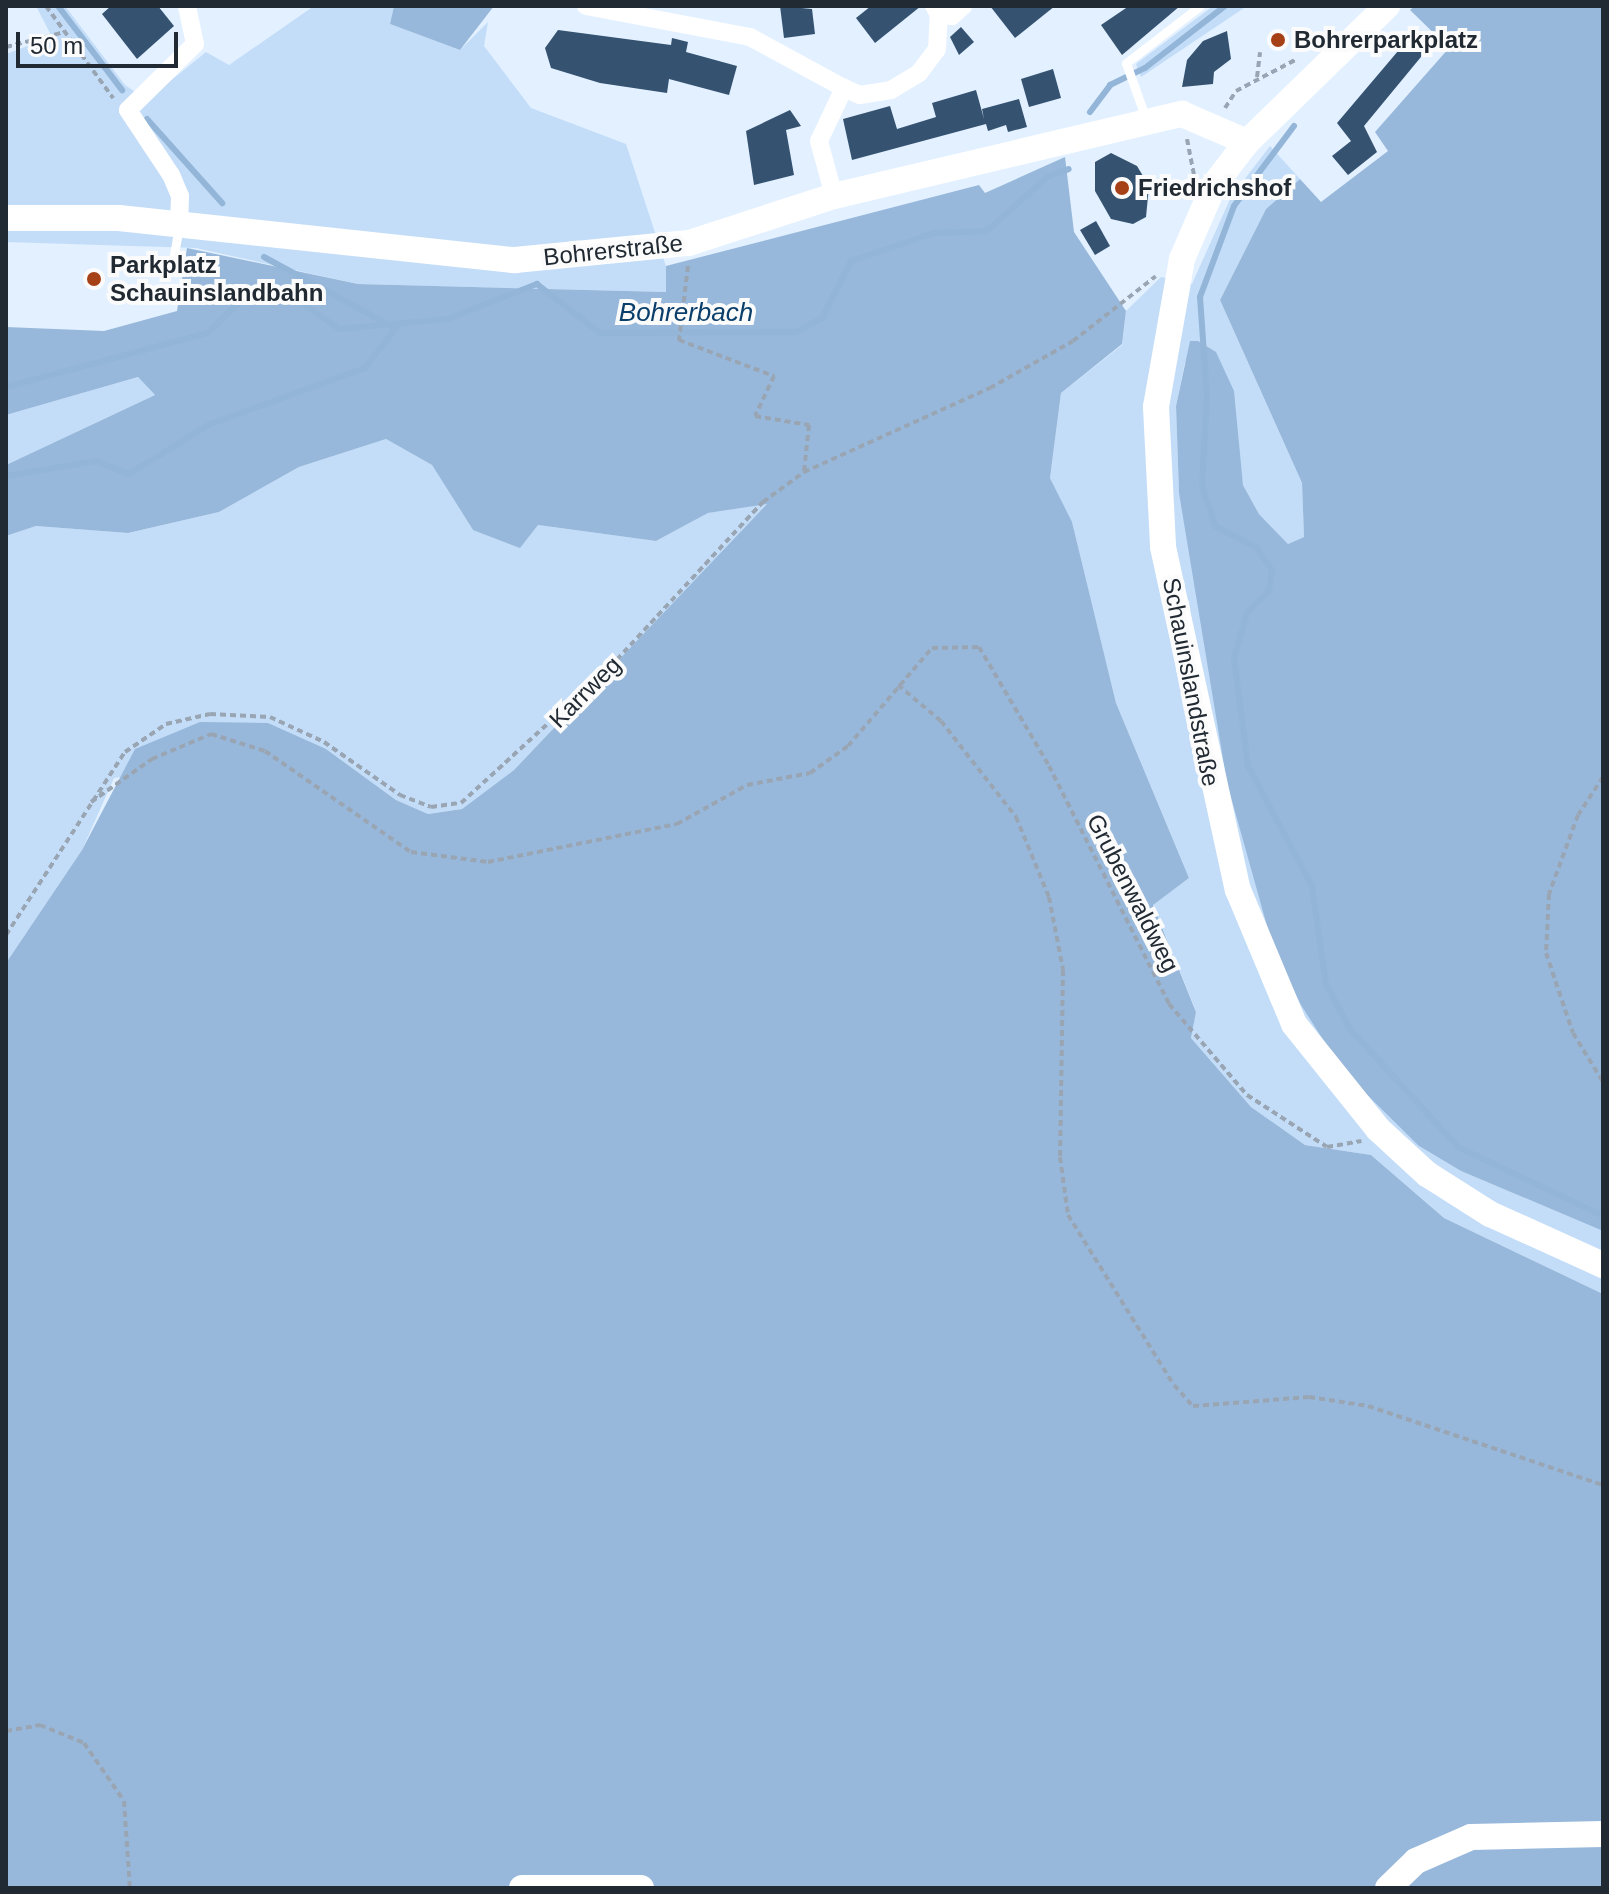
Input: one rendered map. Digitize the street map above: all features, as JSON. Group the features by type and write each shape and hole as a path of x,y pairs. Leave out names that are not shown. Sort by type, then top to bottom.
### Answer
{"main road":[{"name":"Schauinslandstraße","path":"1387,6 1247,142 1174,257 1160,369 1155,461 1163,547 1212,789 1238,890 1288,1011 1378,1129 1427,1174 1490,1214 1603,1265"},
{"name":"Bohrerstraße","path":"6,218 179,225 515,260 689,243 834,196 1146,120 1182,114 1215,123 1247,142"},
{"path":"1388,1888 1416,1861 1471,1837 1603,1834"},
{"path":"522,1888 641,1888"}],"street":[{"path":"179,225 171,175 128,110 195,44 187,6"},
{"path":"586,6 750,37 860,95 891,90 919,73 937,49 937,11 963,6"},
{"path":"834,196 819,141 844,88"}],"lane":[{"path":"1146,120 1137,86 1126,63 1200,6"},
{"path":"172,266 179,225"}],"path":[{"path":"46,6 128,110"},
{"path":"6,47 65,32"},
{"path":"1257,77 1260,52"},
{"path":"1215,123 1236,91 1257,77 1309,54 1324,66"},
{"path":"1182,114 1198,193 1209,198"},
{"path":"689,243 679,340 774,376 755,416 809,425 804,472"},
{"name":"Karrweg","path":"6,935 125,752 166,724 210,714 270,717 324,742 400,795 431,807 461,803 522,754 763,502 804,472 990,388 1073,341 1114,314 1174,257"},
{"name":"Grubenwaldweg","path":"898,685 932,648 979,647 1049,766 1169,1004 1247,1095 1327,1147 1354,1146 1378,1129"},
{"path":"91,802 152,759 211,734 265,751 411,852 488,862 677,824 747,785 810,773 848,746 898,685 941,721 1016,817 1049,897 1063,970 1060,1157 1068,1215 1174,1385 1193,1406 1309,1397 1368,1406 1603,1485"},
{"path":"1603,777 1578,815 1549,894 1546,953 1573,1033 1603,1082"},
{"path":"6,1731 40,1725 84,1743 124,1801 130,1888"}],"shaded area":[{"path":"36,6 65,6 125,85 147,100 206,52 229,65 314,6 394,6 390,24 460,50 488,22 484,46 531,108 626,144 666,266 667,292 358,284 196,248 6,242 6,54 52,37"},
{"path":"394,6 494,6 460,50 390,24"},
{"path":"1213,6 1247,6 1141,77 1136,64"},
{"path":"1415,6 1603,6 1603,1231 1461,1171 1419,1146 1343,1071 1301,1005 1274,951 1227,783 1179,493 1176,406 1190,341 1198,341 1216,352 1234,391 1243,485 1259,514 1288,544 1304,537 1302,483 1220,300 1266,209 1300,179 1321,202 1388,151 1375,132 1449,48 1410,10"},
{"path":"1270,146 1300,179 1266,209 1220,300 1302,483 1304,537 1288,544 1259,514 1243,485 1237,439 1185,362 1176,406 1179,493 1419,1146 1461,1171 1603,1231 1603,1294 1444,1218 1371,1155 1305,1145 1251,1107 1191,1038 1196,1011 1153,904 1189,878 1116,703 1072,523 1050,478 1061,393 1122,345 1126,311 1161,277 1192,284 1231,197"},
{"path":"1065,157 1074,232 1126,311 1122,344 1061,393 1050,478 1072,522 1116,703 1189,878 1153,905 1196,1012 1191,1038 1251,1107 1305,1145 1371,1155 1444,1218 1603,1294 1603,1888 6,1888 6,963 82,850 135,749 200,722 268,723 326,749 396,800 428,814 462,809 514,770 767,504 708,513 656,541 538,525 520,548 473,530 432,465 386,439 299,467 219,512 128,533 36,526 6,536 6,465 155,395 138,377 6,415 6,327 104,331 177,311 187,248 358,284 666,292 666,266 979,185 985,193"},
{"path":"138,377 155,395 6,465 6,415"},
{"path":"386,439 432,465 473,530 538,525 656,541 708,513 768,503 514,770 462,809 428,814 396,800 326,749 114,778 82,850 6,963 6,536 36,526 128,533 219,512 299,467"}],"building":[{"path":"111,6 158,6 174,26 137,59 102,14"},
{"path":"780,6 812,9 815,34 784,38"},
{"path":"871,6 921,6 875,43 856,18"},
{"path":"990,6 1055,6 1015,38"},
{"path":"1129,6 1180,6 1122,55 1101,25"},
{"path":"961,27 974,42 959,55 950,37"},
{"path":"558,30 671,45 672,38 688,42 686,52 737,66 729,95 669,79 667,93 600,83 551,68 545,48"},
{"path":"1227,31 1231,59 1214,72 1213,84 1182,87 1187,60 1203,41"},
{"path":"1415,31 1430,46 1364,126 1377,152 1348,175 1332,156 1351,141 1337,123"},
{"path":"1053,69 1061,98 1029,107 1021,79"},
{"path":"976,90 984,119 982,109 1019,99 1027,127 1008,132 1006,125 988,131 986,124 852,160 843,119 890,106 897,129 936,117 932,103"},
{"path":"790,110 801,126 786,130 794,175 754,185 746,131"},
{"name":"Friedrichshof","path":"1111,153 1137,166 1149,186 1146,217 1133,224 1111,219 1095,191 1095,162"},
{"path":"1096,221 1110,246 1095,255 1080,230"}],"waterway":[{"path":"58,6 122,90"},
{"name":"Bohrerbach","path":"1090,112 1110,85 1145,68 1225,6"},
{"path":"147,119 222,203"},
{"path":"1294,126 1234,206 1200,297 1207,396 1202,485 1215,526 1257,548 1272,570 1269,591 1247,613 1234,658 1248,766 1312,886 1326,984 1350,1029 1458,1147 1603,1216"},
{"name":"Bohrerbach","path":"6,387 208,333 238,303 264,295 298,300 339,329 448,319 537,284 600,333 796,332 822,318 851,261 934,233 987,231 1047,177 1069,169"},
{"path":"264,257 391,326"},
{"path":"6,476 96,461 129,474 210,424 365,368 397,327"}],"place":[{"name":"Bohrerparkplatz","path":"1278,40"},
{"name":"Friedrichshof","path":"1122,188"},
{"name":"Parkplatz Schauinslandbahn","path":"94,279"}]}
